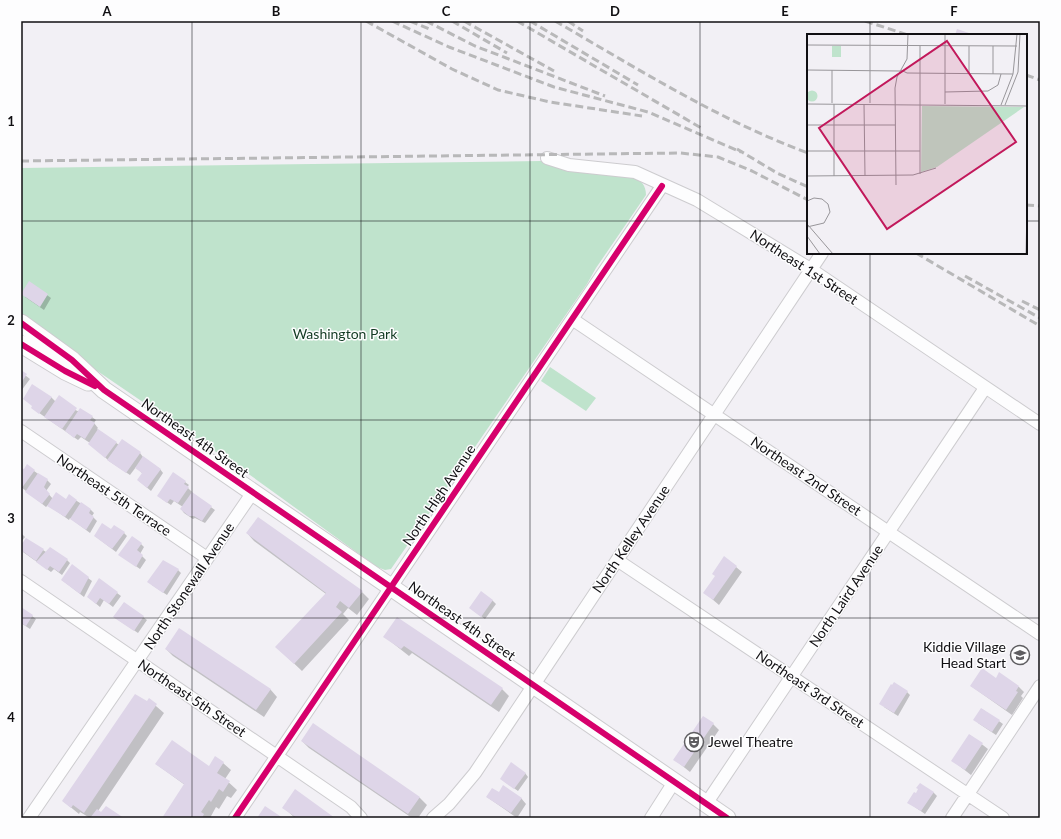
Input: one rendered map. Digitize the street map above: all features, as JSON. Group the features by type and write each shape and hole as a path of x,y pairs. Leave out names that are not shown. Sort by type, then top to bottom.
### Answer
{"main road":[{"name":"Northeast 4th Street","path":"21,323 72,360 104,390"},
{"name":"Northeast 4th Street","path":"21,344 65,371 104,390 727,818"}],"street":[{"name":"Northeast 1st Street","path":"547,158 569,165 627,170 642,175 662,186 708,206 812,270 1040,424"},
{"name":"North High Avenue","path":"235,818 662,186"},
{"name":"North Kelley Avenue","path":"434,818 449,804 475,773 821,254"},
{"name":"Northeast 2nd Street","path":"572,319 1040,634"},
{"name":"North Laird Avenue","path":"706,804 985,388"},
{"name":"Northeast 5th Terrace","path":"21,431 207,558"},
{"name":"North Stonewall Avenue","path":"29,818 253,492"},
{"name":"Northeast 3rd Street","path":"617,560 1003,818"},
{"name":"Northeast 5th Street","path":"21,581 351,807 361,818"},
{"path":"952,818 1040,686"},
{"path":"651,818 674,782"},
{"path":"21,812 29,818"}],"green space":[{"name":"Washington Park","path":"541,161 574,171 633,177 642,183 645,188 646,195 596,268 587,284 391,569 385,570 377,567 250,475 90,366 21,315 21,168"},
{"path":"550,367 596,398 586,411 541,381"}],"building":[{"path":"957,29 972,34 955,34"},
{"path":"29,281 48,294 40,307 21,294"},
{"path":"21,370 27,374 21,383"},
{"path":"32,384 52,397 39,414 23,399"},
{"path":"59,395 77,408 62,429 44,417"},
{"path":"80,408 93,416 90,420 95,423 85,439 77,434 74,438 65,431"},
{"path":"98,429 117,442 105,458 88,444"},
{"path":"122,439 141,452 126,473 107,460"},
{"path":"143,456 161,469 147,488 137,480 142,473 135,468"},
{"path":"27,464 35,470 21,489 21,468 24,469"},
{"path":"173,472 186,481 184,484 189,487 178,503 170,499 167,503 157,496"},
{"path":"38,473 48,479 44,487 50,494 42,504 25,492"},
{"path":"56,492 66,499 69,494 77,500 65,517 47,506"},
{"path":"192,492 212,506 202,521 194,516 189,516 180,509"},
{"path":"81,502 91,509 89,513 94,517 86,530 70,519"},
{"path":"258,517 363,591 349,608 340,601 336,607 342,612 294,664 275,647 326,593 246,533"},
{"path":"102,523 111,529 114,525 125,532 112,549 94,536"},
{"path":"132,536 142,543 137,550 143,555 136,567 118,555"},
{"path":"26,538 44,549 36,561 21,550 21,545"},
{"path":"50,547 68,559 59,572 50,566 47,570 36,562"},
{"path":"724,556 737,566 713,600 703,593 715,576 712,574"},
{"path":"163,560 179,569 163,593 147,582"},
{"path":"72,564 89,577 80,594 61,580"},
{"path":"99,578 118,592 109,604 100,598 96,604 87,597"},
{"path":"481,591 493,600 481,617 469,608"},
{"path":"124,602 144,616 134,631 113,617"},
{"path":"21,607 33,615 26,626 21,623"},
{"path":"397,617 503,688 491,705 404,646 401,649 383,637"},
{"path":"179,628 271,689 256,710 165,649"},
{"path":"982,668 996,678 999,672 1019,686 1016,691 1018,692 1006,710 970,686"},
{"path":"894,682 908,691 894,713 879,704 891,684 892,685"},
{"path":"135,694 147,701 149,698 157,704 84,813 73,805 71,808 62,801"},
{"path":"981,708 1000,720 992,732 973,720"},
{"name":"Jewel Theatre","path":"703,716 714,723 684,767 673,760"},
{"path":"313,723 420,797 408,814 301,741"},
{"path":"969,734 983,743 965,770 951,761"},
{"path":"172,740 209,766 215,756 224,762 217,773 230,781 223,792 219,789 211,802 209,800 201,812 204,814 202,818 162,818 184,784 155,764"},
{"path":"511,762 526,773 514,789 500,779"},
{"path":"920,783 934,792 921,811 907,803 914,792 916,793 918,789 916,788"},
{"path":"503,785 522,798 511,813 486,797 492,788 499,792"},
{"path":"295,789 335,818 297,818 282,808"},
{"path":"106,806 124,818 90,818 97,809 101,812"},
{"path":"265,806 283,818 257,818"}],"railway":[{"path":"366,21 452,69 498,90 550,102 642,116"},
{"path":"392,21 449,47 554,87 648,112 741,152"},
{"path":"410,21 432,30"},
{"path":"426,21 475,46 605,96"},
{"path":"452,21 507,53"},
{"path":"464,21 554,71"},
{"path":"517,21 703,129"},
{"path":"530,21 638,85"},
{"path":"555,21 679,93 775,140 807,153"},
{"path":"568,21 583,31"},
{"path":"865,21 905,34"},
{"path":"1027,75 1040,80"},
{"path":"737,149 777,173 807,187"},
{"path":"21,161 680,153 718,157 752,171 807,199"},
{"path":"1027,205 1040,206"},
{"path":"918,254 1040,326"},
{"path":"965,276 1040,318"},
{"path":"1022,301 1040,310"}],"cycle path":[{"path":"235,818 662,186"},
{"path":"21,323 72,360 104,390 727,818"},
{"path":"21,344 65,371 95,386"}],"place":[{"name":"Kiddie Village Head Start","path":"1020,655"},
{"name":"Jewel Theatre","path":"694,742"}]}
